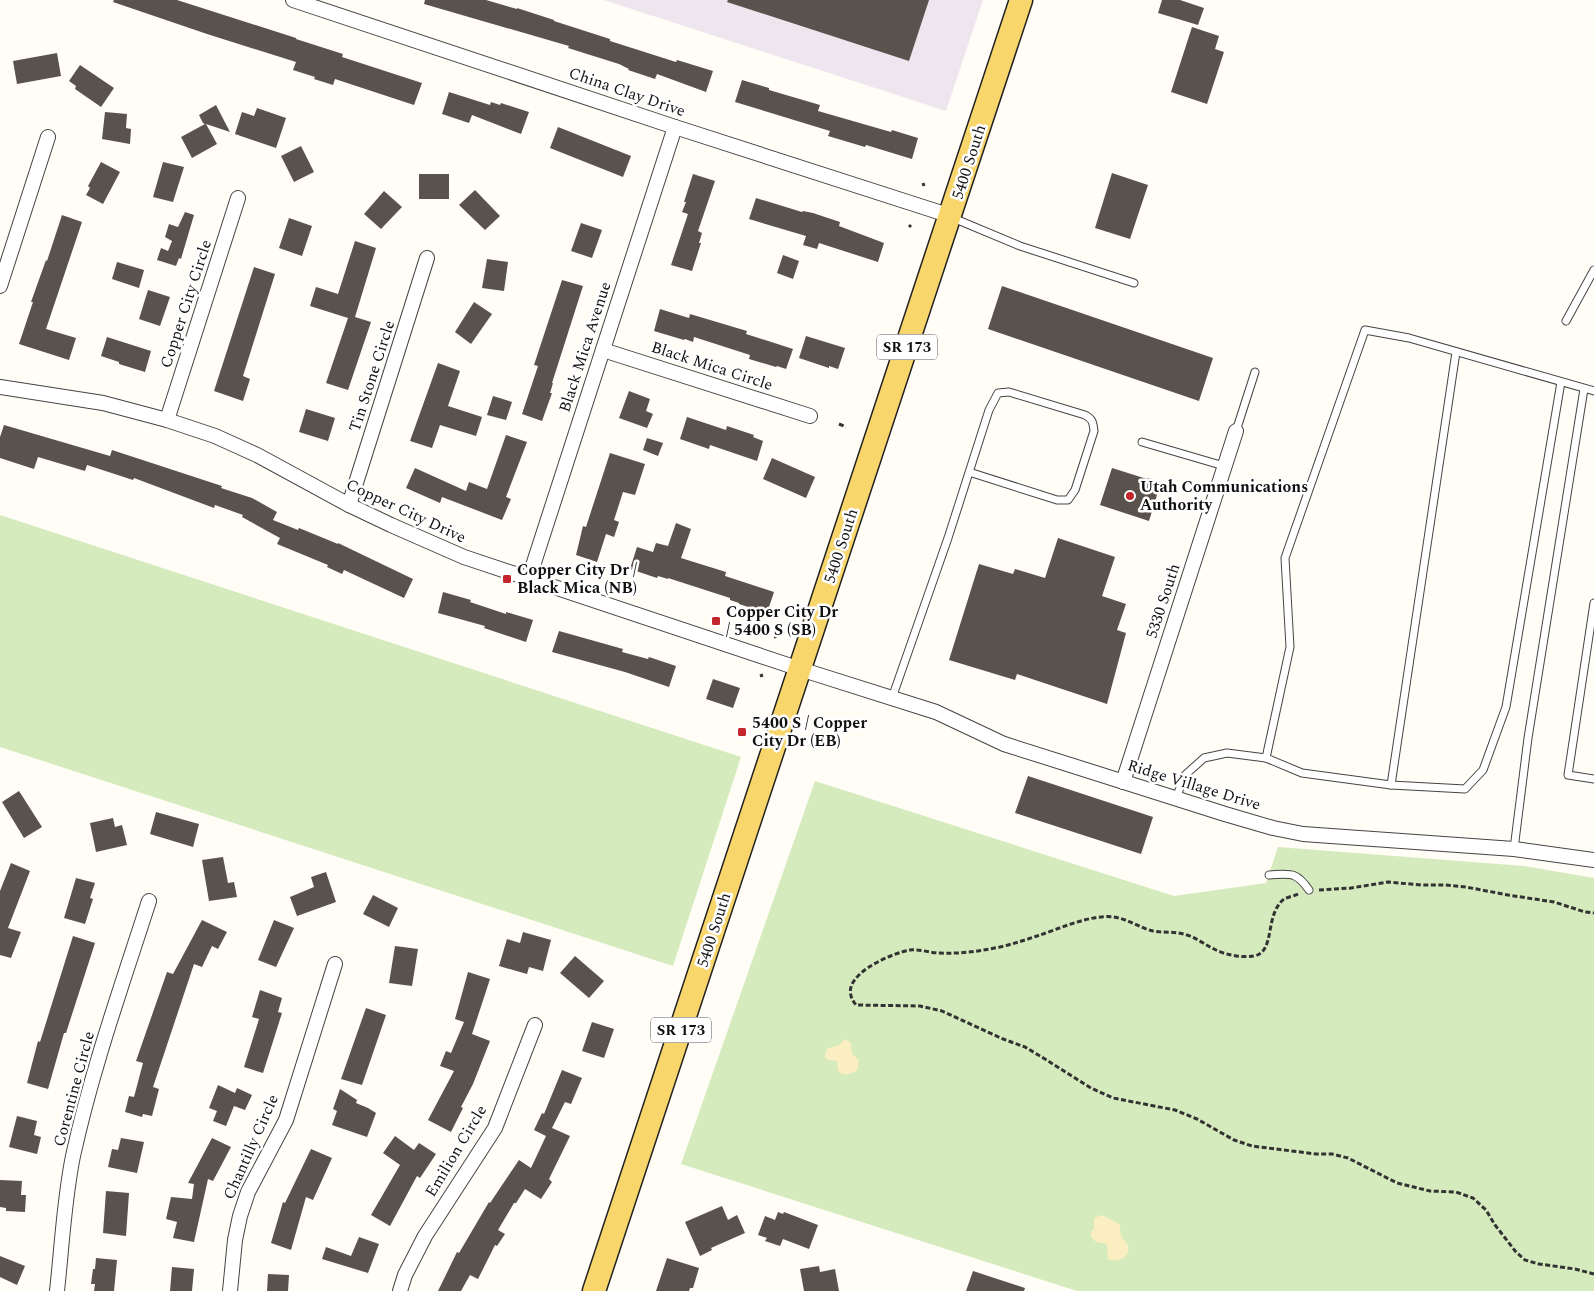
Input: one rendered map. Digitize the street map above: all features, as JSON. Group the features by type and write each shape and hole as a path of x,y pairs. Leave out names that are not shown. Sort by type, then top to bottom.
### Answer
{"main road":[{"name":"5400 South","path":"594,1291 1022,0"}],"street":[{"name":"China Clay Drive","path":"293,0 950,216"},
{"name":"Black Mica Avenue","path":"529,578 675,127"},
{"path":"0,286 48,137"},
{"name":"Copper City Circle","path":"167,420 238,198"},
{"name":"Tin Stone Circle","path":"349,505 428,258"},
{"name":"Black Mica Circle","path":"603,350 810,416"},
{"name":"Copper City Drive","path":"0,386 81,398 167,420 215,436 243,448 349,505 449,551 800,669"},
{"name":"5330 South","path":"1123,782 1236,431"},
{"name":"Ridge Village Drive","path":"800,669 948,717 1004,744 1273,828 1303,834 1514,849 1594,860"},
{"name":"Corentine Circle","path":"57,1291 67,1198 73,1158 82,1119 92,1079 149,901"},
{"name":"Chantilly Circle","path":"230,1291 235,1240 240,1216 248,1192 286,1120 335,964"},
{"name":"Emilion Circle","path":"400,1291 405,1276 425,1236 494,1128 535,1025"}],"lane":[{"path":"950,216 1020,246 1134,283"},
{"path":"1566,321 1594,270"},
{"path":"1266,758 1290,648 1285,558 1365,330 1409,338 1594,391"},
{"path":"1391,785 1456,352"},
{"path":"1236,431 1254,372"},
{"path":"1176,799 1184,776 1204,758 1227,753 1266,758 1302,774 1391,785 1465,790 1483,770 1506,707 1561,382"},
{"path":"1514,849 1526,748 1584,389"},
{"path":"892,698 948,538 969,472 989,410 998,394 1009,392 1085,415 1091,418 1093,422 1094,431 1075,490 1068,500 1057,500 969,472"},
{"path":"1142,442 1224,466"},
{"path":"1594,603 1568,775 1594,780"},
{"path":"1269,875 1290,874 1302,880 1309,890"}],"path":[{"path":"839,424 846,427"},
{"path":"1594,913 1554,902 1466,886 1388,882 1351,888 1309,890 1284,899 1274,911 1270,926 1269,942 1264,952 1256,956 1231,955 1215,950 1186,934 1154,931 1114,917 1102,917 1068,925 1001,947 964,954 913,950 895,954 878,961 865,970 850,988 851,998 856,1004 920,1006 942,1011 1003,1040 1025,1047 1091,1088 1113,1098 1175,1110 1197,1119 1234,1140 1252,1146 1316,1154 1332,1154 1348,1158 1397,1183 1430,1191 1456,1192 1473,1198 1486,1210 1495,1225 1525,1260 1539,1264 1575,1268 1594,1274"}],"shaded area":[{"path":"604,0 983,0 946,111"}],"green space":[{"path":"0,515 741,757 673,966 0,747"},
{"path":"815,781 1174,896 1266,883 1278,847 1524,866 1594,878 1594,1291 1077,1291 681,1164"}],"sand":[{"path":"845,1039 851,1043 852,1054 859,1060 858,1069 851,1073 842,1074 838,1070 837,1061 825,1058 825,1054 827,1049 839,1045"},
{"path":"1102,1215 1120,1225 1121,1236 1127,1243 1127,1254 1119,1260 1108,1259 1107,1244 1096,1242 1091,1237 1091,1232 1094,1229 1094,1218"}],"building":[{"path":"114,0 177,0 296,38 343,54 342,57 422,83 414,105 335,79 333,85 293,70 296,62 113,2"},
{"path":"425,0 486,0 554,20 610,39 610,41 676,62 677,60 713,71 706,92 657,74 655,79 628,70 619,64 568,48 569,46 424,4"},
{"path":"728,0 929,0 909,61 727,2"},
{"path":"1162,0 1180,0 1204,8 1198,25 1158,13"},
{"path":"1192,27 1219,36 1215,49 1224,52 1207,104 1171,92"},
{"path":"57,53 61,76 17,84 13,61"},
{"path":"80,65 114,88 101,107 75,89 76,86 69,81"},
{"path":"742,80 820,105 818,111 918,138 912,159 828,136 830,131 735,102"},
{"path":"449,92 490,105 491,102 500,105 501,103 529,112 521,134 472,115 469,123 442,114"},
{"path":"216,105 230,132 206,124 217,144 192,158 181,137 205,124 199,115"},
{"path":"257,108 286,118 276,148 235,134 242,112 254,116"},
{"path":"105,112 127,114 126,128 131,129 130,144 102,139"},
{"path":"558,127 631,156 623,177 550,148"},
{"path":"301,146 314,172 294,182 281,156"},
{"path":"101,162 120,172 103,204 86,195 90,188 88,186"},
{"path":"163,162 184,167 173,202 153,197"},
{"path":"1112,173 1148,185 1130,239 1095,228"},
{"path":"419,174 449,174 449,199 419,199"},
{"path":"693,174 715,181 698,231 702,233 699,243 701,243 692,271 671,265 688,214 682,212"},
{"path":"475,190 500,216 485,230 459,205"},
{"path":"384,191 402,207 381,229 364,214"},
{"path":"756,198 840,222 839,226 884,243 878,262 819,243 817,249 803,245 806,236 749,219"},
{"path":"185,212 194,215 181,259 179,258 176,266 157,260 161,248 168,251 172,241 165,237 169,224 178,227"},
{"path":"62,215 82,222 46,329 76,338 69,360 19,344 33,302 31,302"},
{"path":"289,218 312,226 302,256 279,248"},
{"path":"581,223 602,230 592,258 571,251"},
{"path":"355,241 376,248 355,317 371,322 348,390 326,383 348,318 310,306 316,287 338,294"},
{"path":"783,255 799,261 793,279 777,273"},
{"path":"487,259 508,262 504,291 482,288"},
{"path":"117,262 144,270 139,288 112,279"},
{"path":"254,267 275,274 243,376 250,379 243,401 214,391"},
{"path":"562,280 583,286 542,421 522,414 538,366 534,365"},
{"path":"1002,286 1213,358 1199,401 988,329"},
{"path":"148,290 170,297 160,326 139,319"},
{"path":"474,302 492,314 471,344 455,332"},
{"path":"660,309 689,318 690,314 747,331 746,334 793,349 786,369 749,359 750,355 694,337 693,342 654,331"},
{"path":"806,336 845,348 838,369 799,358"},
{"path":"107,337 151,351 145,372 101,356"},
{"path":"438,363 460,371 448,406 482,417 476,436 440,425 432,448 410,441"},
{"path":"629,391 650,399 646,411 653,414 647,428 619,418"},
{"path":"493,396 512,402 506,420 487,415"},
{"path":"306,409 335,418 328,441 299,432"},
{"path":"687,417 726,430 727,426 754,435 753,437 763,441 757,461 710,445 709,449 680,439"},
{"path":"4,425 110,456 112,450 222,486 221,488 252,498 277,512 273,520 338,543 413,579 404,598 344,570 342,574 327,567 328,565 277,544 280,538 242,517 243,515 215,505 214,508 134,478 133,480 87,465 85,471 38,457 34,469 0,458 0,437"},
{"path":"506,435 527,442 506,497 511,499 502,520 442,497 440,503 406,488 415,468 466,491 469,482 487,489"},
{"path":"647,438 663,443 658,456 643,450"},
{"path":"610,453 645,464 635,495 623,492 614,520 619,522 614,537 606,534 597,562 576,555 583,526 586,527"},
{"path":"772,458 815,477 806,498 763,479"},
{"name":"Utah Communications Authority","path":"1112,468 1161,482 1149,521 1100,505"},
{"path":"676,523 691,529 681,558 726,572 725,576 774,592 767,613 739,604 730,600 730,598 668,578 658,576 657,578 630,569 637,547 653,552 656,543 668,546"},
{"path":"1058,538 1115,557 1102,596 1126,604 1117,630 1126,633 1107,704 1017,674 1015,680 949,660 979,564 1013,574 1015,569 1045,578"},
{"path":"443,592 471,600 470,602 506,614 506,612 533,620 526,642 484,628 485,626 438,613"},
{"path":"559,631 623,649 622,652 648,659 649,657 676,666 669,687 625,672 552,652"},
{"path":"713,679 740,688 733,708 706,699"},
{"path":"1028,776 1153,817 1141,854 1015,813"},
{"path":"19,791 42,827 24,838 2,802"},
{"path":"156,812 199,824 193,847 150,834"},
{"path":"113,818 115,827 122,825 127,845 96,852 90,823"},
{"path":"223,857 228,883 234,882 237,897 209,901 202,860"},
{"path":"11,863 30,871 8,928 21,932 11,958 0,955 0,891"},
{"path":"326,872 336,902 297,916 290,897 314,887 311,877"},
{"path":"76,878 95,883 90,898 93,899 85,924 64,918"},
{"path":"373,895 398,908 389,927 363,914"},
{"path":"202,920 227,932 218,949 212,946 202,967 194,964 153,1087 159,1089 152,1116 143,1114 142,1117 125,1112 129,1096 134,1097 143,1063 136,1061 167,972 173,974"},
{"path":"274,920 294,928 276,967 258,960"},
{"path":"523,932 551,940 543,971 529,967 527,974 499,966 507,939 520,943"},
{"path":"73,936 95,943 66,1033 64,1033 48,1089 27,1083 38,1041 40,1042"},
{"path":"395,946 418,949 412,986 389,983"},
{"path":"575,956 604,981 589,998 560,973"},
{"path":"468,972 490,979 472,1034 490,1041 473,1084 461,1107 463,1108 451,1132 428,1120 454,1071 440,1066 446,1051 451,1053 464,1022 455,1019"},
{"path":"260,990 282,998 278,1012 282,1013 263,1073 244,1067 259,1019 252,1017"},
{"path":"366,1008 386,1015 362,1085 341,1079"},
{"path":"592,1022 614,1029 604,1058 582,1051"},
{"path":"562,1070 582,1078 571,1104 565,1102 552,1128 570,1136 549,1179 552,1182 541,1199 525,1189 516,1203 514,1203 498,1230 505,1234 497,1246 495,1245 478,1279 470,1275 461,1291 438,1291 457,1252 459,1253 489,1202 519,1160 531,1168 546,1136 534,1130 542,1113 544,1114"},
{"path":"218,1085 235,1093 237,1088 252,1095 245,1110 234,1106 226,1126 213,1121 217,1111 209,1108"},
{"path":"340,1089 357,1100 356,1103 376,1113 367,1137 332,1125 337,1111 333,1109"},
{"path":"17,1116 37,1121 34,1135 41,1137 37,1154 9,1147"},
{"path":"395,1136 414,1150 419,1143 436,1154 420,1178 417,1176 390,1226 371,1215 400,1165 383,1153"},
{"path":"121,1138 144,1142 137,1173 108,1167 112,1149 118,1150"},
{"path":"212,1138 231,1147 213,1181 208,1179 194,1242 173,1238 177,1222 166,1219 171,1197 192,1199 194,1184 188,1183"},
{"path":"311,1149 332,1158 313,1200 306,1197 291,1250 271,1243 283,1202 285,1203"},
{"path":"0,1180 22,1181 21,1195 26,1195 25,1212 6,1211 6,1208 0,1207"},
{"path":"106,1191 129,1193 126,1236 103,1233"},
{"path":"722,1206 728,1220 737,1215 745,1233 711,1248 712,1250 700,1256 685,1222"},
{"path":"778,1212 783,1214 784,1212 818,1225 809,1249 783,1239 780,1246 765,1241 767,1238 758,1235 765,1216 775,1220"},
{"path":"359,1237 379,1244 368,1273 322,1259 326,1247 351,1256"},
{"path":"0,1256 25,1266 17,1285 0,1277"},
{"path":"96,1258 117,1260 114,1291 94,1291 95,1284 91,1284"},
{"path":"667,1258 699,1268 693,1288 690,1288 689,1291 656,1291"},
{"path":"819,1266 820,1272 835,1269 839,1291 804,1291 800,1269"},
{"path":"172,1267 194,1269 192,1291 170,1291"},
{"path":"973,1271 1025,1288 1024,1291 966,1291"},
{"path":"268,1274 289,1275 288,1291 267,1291"}],"place":[{"name":"Utah Communications Authority","path":"1130,496"},
{"name":"Copper City Dr / Black Mica (NB)","path":"507,579"},
{"name":"Copper City Dr / 5400 S (SB)","path":"716,621"},
{"name":"5400 S / Copper City Dr (EB)","path":"742,732"}]}
